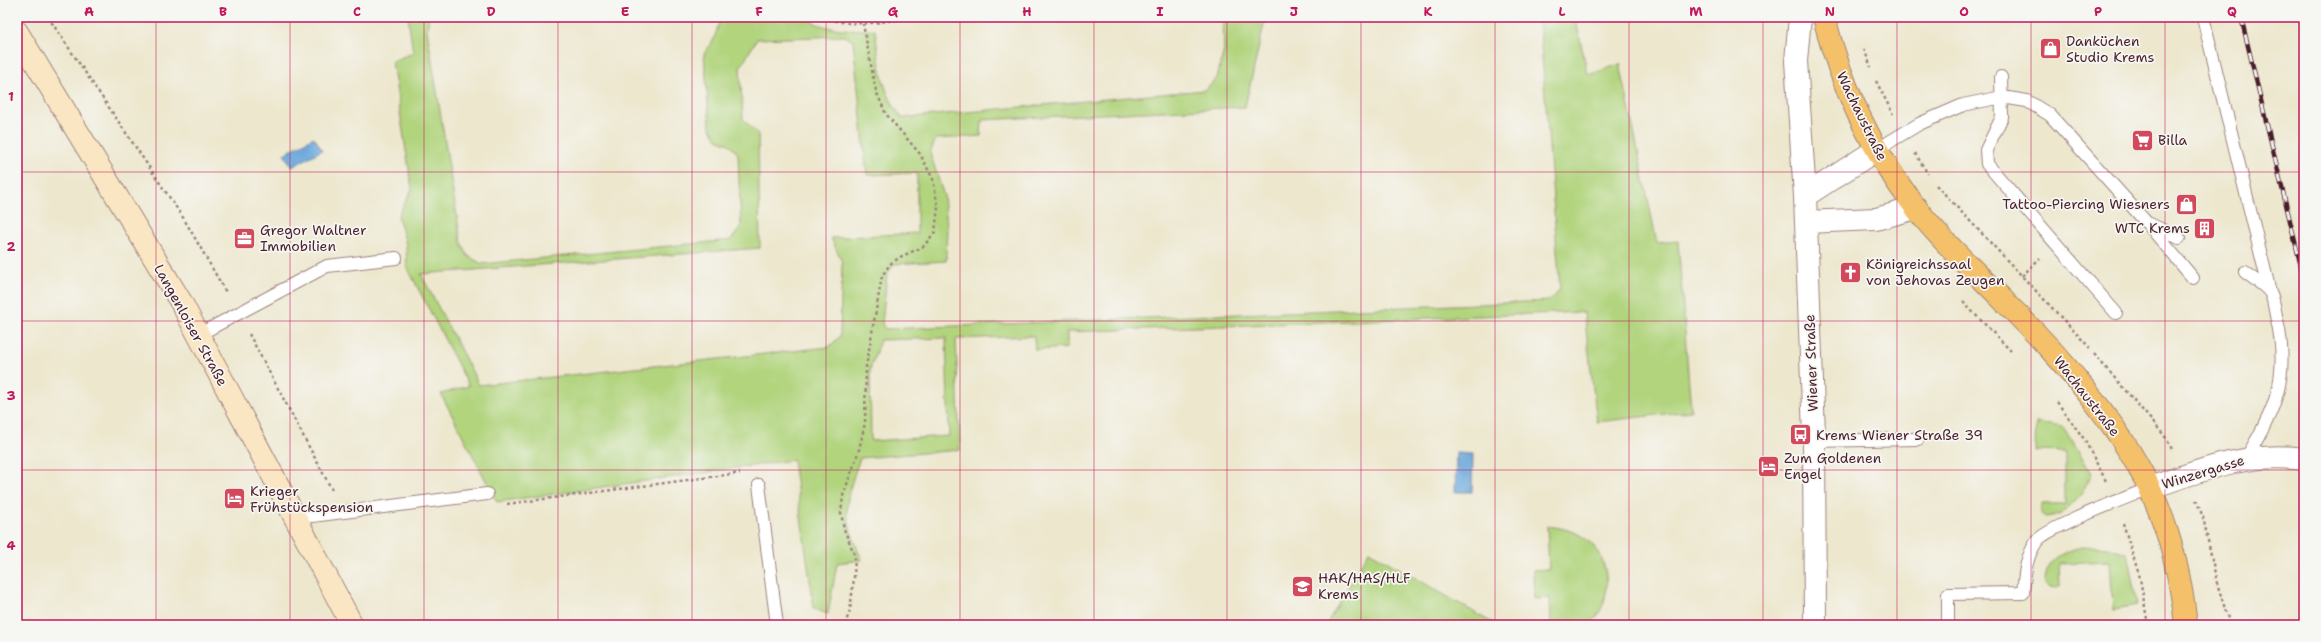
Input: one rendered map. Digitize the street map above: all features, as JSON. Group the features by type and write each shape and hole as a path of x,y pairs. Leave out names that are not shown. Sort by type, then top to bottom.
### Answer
{"main road":[{"name":"Wachaustraße","path":"1824,17 1844,86 1876,150 1916,208 1956,255 2006,302 2073,375 2109,422 2150,488 2163,522 2177,570 2186,625"}],"street":[{"name":"Wiener Straße","path":"1800,17 1796,61 1805,196 1814,441 1816,625"},
{"name":"Langenloiser Straße","path":"20,45 181,302 352,625"},
{"path":"1805,196 1876,150"},
{"path":"1806,222 1876,219 1916,208"},
{"name":"Winzergasse","path":"2150,488 2186,475 2246,458 2285,456 2304,459"}],"lane":[{"path":"2203,17 2280,331 2282,364 2279,394 2267,425 2246,458"},
{"path":"2001,77 2002,117 1986,150 1987,164 2116,313"},
{"path":"1876,150 1919,124 1963,105 2002,97 2027,101 2050,115 2147,222 2193,278"},
{"path":"2147,222 2179,238"},
{"path":"198,335 327,266 396,258"},
{"path":"2245,272 2270,292"},
{"path":"1814,441 1918,439"},
{"path":"759,485 777,625"},
{"path":"1948,625 1948,594 2023,593 2026,561 2038,540 2064,524 2150,488"},
{"path":"296,518 487,494"}],"path":[{"path":"48,17 184,219 238,314 344,512"},
{"path":"823,17 836,22 863,24 916,17"},
{"path":"844,625 850,610 855,556 844,529 841,513 843,496 859,450 865,423 866,367 882,276 890,264 902,256 923,247 935,232 938,207 933,179 920,154 883,108 876,91 863,24"},
{"path":"1863,44 1873,72"},
{"path":"1875,79 1890,108"},
{"path":"1962,301 2016,356"},
{"path":"2052,396 2084,439 2101,471"},
{"path":"506,504 743,473 759,485"},
{"path":"2203,517 2217,583 2230,625"},
{"path":"2134,558 2140,578 2148,625"}],"green space":[{"path":"408,17 429,17 427,30 461,242 468,256 482,264 731,240 741,227 738,154 729,144 717,139 710,127 704,54 714,39 721,17 805,17 821,25 839,29 875,30 880,66 885,87 889,97 902,118 1205,90 1217,78 1224,50 1223,17 1253,17 1253,20 1320,17 1265,20 1245,107 982,120 981,136 936,139 930,153 944,196 947,227 946,261 894,264 887,275 882,324 885,329 1549,301 1560,289 1539,17 1575,17 1588,75 1620,64 1657,243 1678,241 1691,411 1597,422 1584,312 1067,332 1067,348 1035,350 1034,336 956,339 960,450 860,458 850,488 847,509 851,531 862,560 837,563 828,614 814,609 793,460 497,502 441,394 469,386 407,267 406,244 398,216 412,189 392,61 413,53","holes":["845,36 853,41 867,175 917,173 917,233 831,238 842,262 840,336 829,347 479,385 421,274 760,248 758,134 743,119 740,68 757,39","946,338 949,436 871,441 870,370 880,340"]},
{"path":"2036,423 2063,427 2092,473 2080,496 2069,508 2054,515 2045,517 2041,512 2041,504 2065,504 2065,452 2035,451"},
{"path":"1547,526 1568,530 1578,534 1595,548 1601,559 1607,582 1606,595 1596,617 1588,625 1551,625 1550,598 1534,599 1533,570 1549,569"},
{"path":"2080,547 2107,547 2127,553 2137,605 2113,609 2110,561 2059,563 2060,587 2050,587 2044,581 2048,566 2059,556"},
{"path":"1369,551 1496,625 1326,625"}],"water":[{"path":"314,137 322,150 292,167 284,154"},
{"path":"1456,453 1473,454 1472,492 1455,492"}],"railway":[{"path":"2241,17 2304,279"}],"place":[{"name":"Danküchen Studio Krems","path":"2051,49"},
{"name":"Billa","path":"2143,140"},
{"name":"Tattoo-Piercing Wiesners","path":"2186,204"},
{"name":"WTC Krems","path":"2205,228"},
{"name":"Gregor Waltner Immobilien","path":"245,238"},
{"name":"Königreichssaal von Jehovas Zeugen","path":"1851,272"},
{"name":"Krems Wiener Straße 39","path":"1801,435"},
{"name":"Zum Goldenen Engel","path":"1769,466"},
{"name":"Krieger Frühstückspension","path":"235,499"},
{"name":"HAK/HAS/HLF Krems","path":"1302,586"}]}
